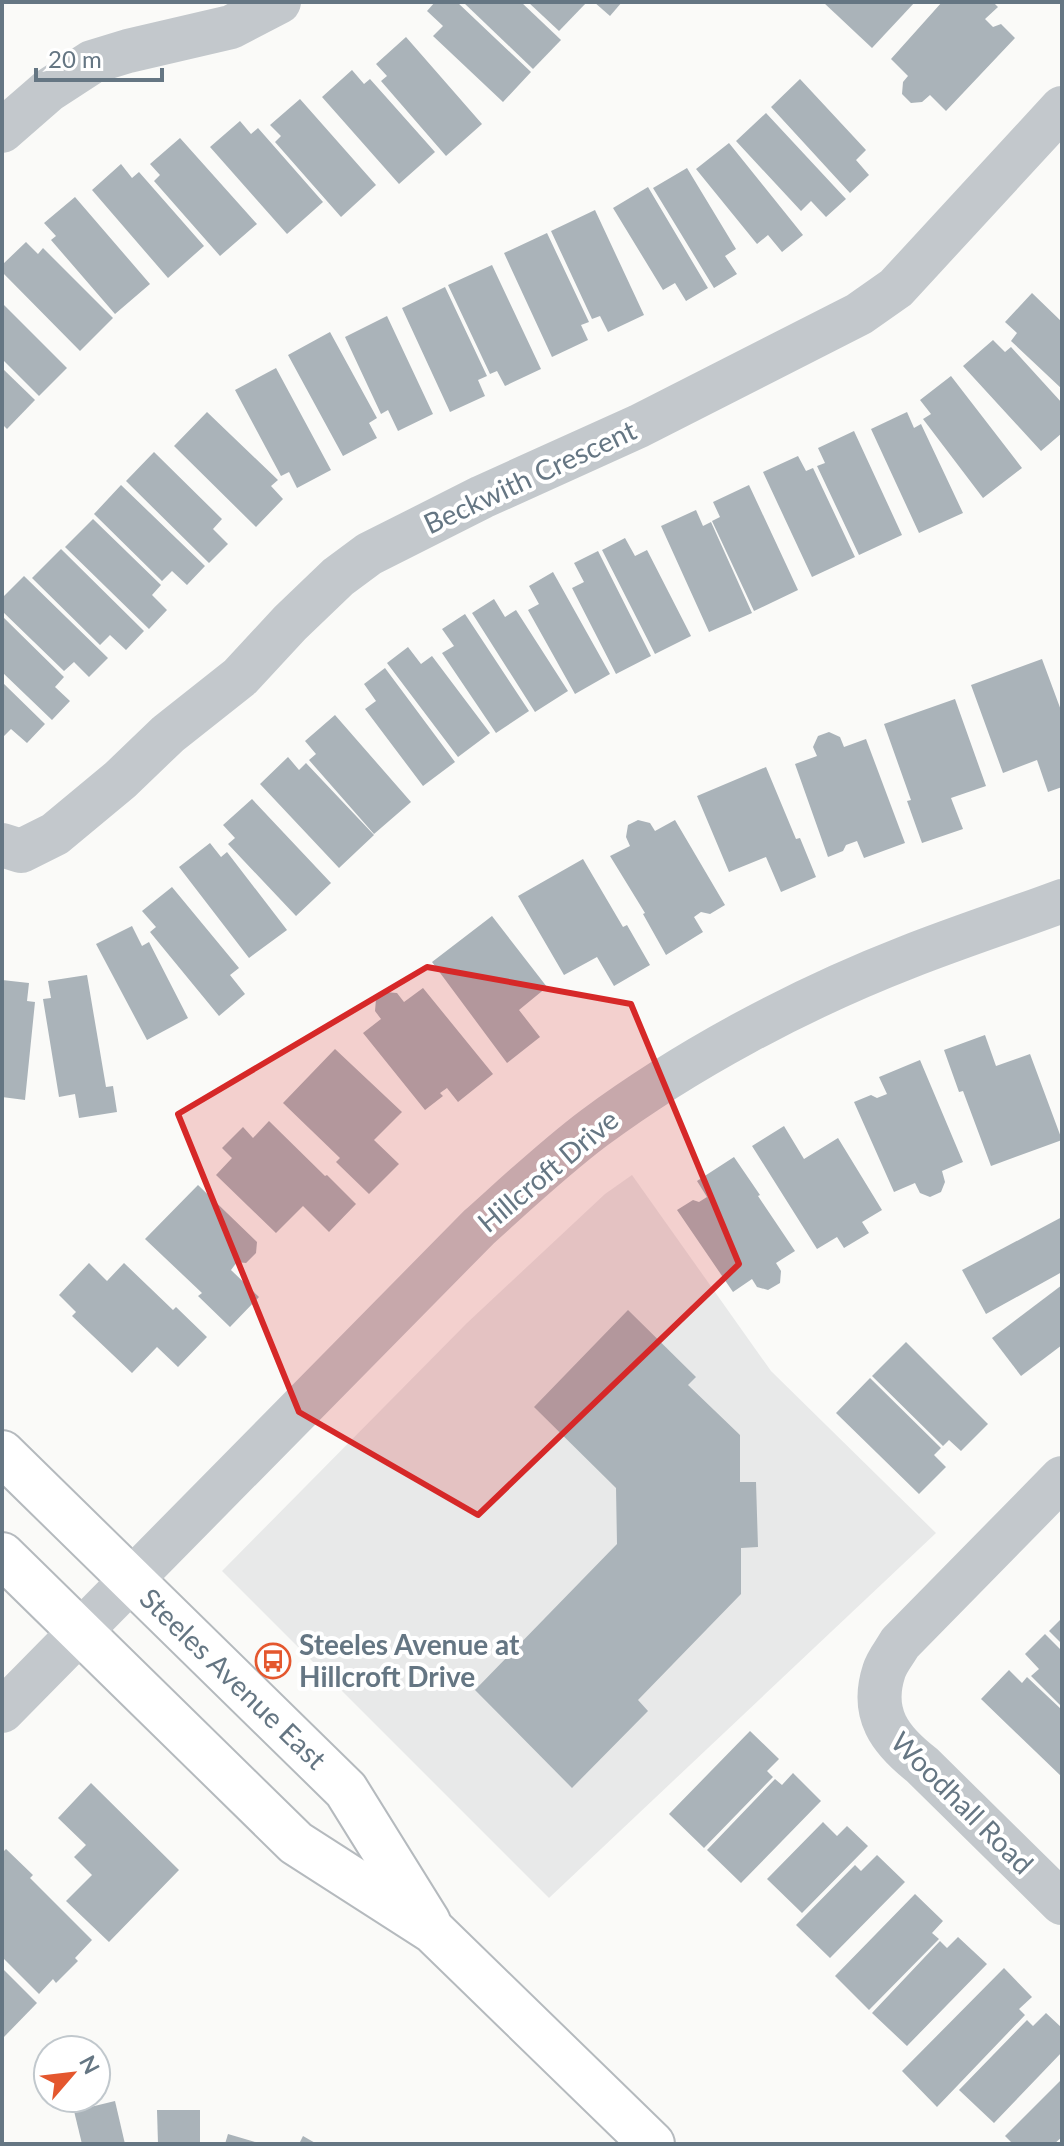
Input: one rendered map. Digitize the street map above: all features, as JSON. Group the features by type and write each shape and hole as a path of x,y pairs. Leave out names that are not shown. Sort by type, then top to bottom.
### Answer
{"main road":[{"name":"Steeles Avenue East","path":"2,1453 346,1790 433,1931"},
{"name":"Steeles Avenue East","path":"2,1555 296,1843 433,1931 652,2144"}],"street":[{"path":"2,131 49,90 92,62 231,27 279,2"},
{"name":"Beckwith Crescent","path":"2,845 21,851 55,834 120,780 168,734 240,677 338,577 369,554 482,497 639,426 859,314 896,288 1062,108"},
{"name":"Hillcroft Drive","path":"2,1711 479,1227 548,1164 595,1127 673,1076 775,1018 838,987 908,957 1061,903"},
{"name":"Woodhall Road","path":"1062,1478 900,1643 884,1668 878,1695 882,1721 900,1747 1062,1903"}],"highlighted area":[{"path":"427,967 631,1004 739,1264 478,1515 299,1412 178,1114"}],"shaded area":[{"path":"632,1175 771,1371 936,1533 549,1898 222,1571 467,1323 605,1194"}],"building":[{"path":"435,2 457,2 531,72 503,102 433,36 443,26 427,11"},
{"path":"463,2 521,2 561,40 533,69"},
{"path":"528,2 587,2 559,31"},
{"path":"594,2 622,2 610,16"},
{"path":"823,2 915,2 872,48"},
{"path":"942,2 993,2 998,7 985,19 993,27 1001,24 1015,38 946,111 930,95 922,102 911,103 902,94 903,82 908,76 891,59"},
{"path":"406,37 482,124 446,156 381,81 387,76 376,64"},
{"path":"352,70 364,84 370,79 435,152 399,184 322,97"},
{"path":"800,79 866,150 856,160 869,175 850,193 771,107"},
{"path":"300,99 376,185 341,217 275,142 281,136 270,125"},
{"path":"766,113 846,199 826,217 811,201 801,211 736,141"},
{"path":"240,121 251,134 258,128 323,202 287,234 210,147"},
{"path":"180,138 257,224 220,256 154,181 160,175 150,164"},
{"path":"729,143 803,235 782,252 768,235 757,244 696,169"},
{"path":"121,164 132,178 139,172 204,246 168,278 92,190"},
{"path":"687,168 736,249 725,256 737,274 714,288 653,188"},
{"path":"648,187 708,288 686,301 675,283 663,290 613,208"},
{"path":"75,197 150,284 115,314 51,240 56,236 44,223"},
{"path":"595,210 644,315 608,332 600,316 592,319 551,231"},
{"path":"547,233 589,322 581,325 588,340 552,357 504,253"},
{"path":"26,242 38,254 43,248 113,318 80,351 2,272 2,265"},
{"path":"492,265 541,369 505,386 497,371 490,374 448,285"},
{"path":"445,287 487,376 478,380 485,396 450,412 402,308"},
{"path":"1032,293 1062,322 1062,389 1011,341 1017,333 1005,322"},
{"path":"2,303 67,368 39,396 2,359"},
{"path":"387,316 433,414 398,431 388,410 381,414 345,337"},
{"path":"330,332 377,418 369,423 377,438 343,456 288,355"},
{"path":"993,340 1005,352 1011,347 1062,403 1062,433 1041,451 963,366"},
{"path":"2,368 35,400 7,429 2,424"},
{"path":"276,368 331,470 297,488 289,472 281,476 235,390"},
{"path":"951,376 1022,468 983,498 923,419 931,414 920,400"},
{"path":"207,412 278,480 271,486 283,499 256,527 174,446"},
{"path":"907,412 914,428 921,424 963,513 919,533 871,429"},
{"path":"854,431 902,535 859,555 817,466 825,463 818,448"},
{"path":"154,452 222,519 213,529 228,544 209,563 126,481"},
{"path":"798,456 806,471 813,468 855,557 812,577 763,472"},
{"path":"121,485 205,566 187,585 172,571 162,581 94,514"},
{"path":"749,485 798,590 754,611 712,521 720,517 713,502"},
{"path":"696,510 703,526 711,522 752,613 709,632 661,526"},
{"path":"93,519 161,585 152,595 167,610 149,629 65,547"},
{"path":"625,538 635,556 647,550 691,636 655,654 602,550"},
{"path":"61,549 144,631 126,650 110,635 100,645 32,578"},
{"path":"598,551 651,656 616,674 572,588 584,582 574,563"},
{"path":"553,572 610,674 575,694 528,610 539,604 529,586"},
{"path":"24,576 108,658 89,677 74,662 64,671 2,611 2,598"},
{"path":"494,599 505,617 516,610 568,691 535,712 472,613"},
{"path":"465,614 529,711 496,733 442,653 454,646 442,629"},
{"path":"2,616 64,677 55,687 70,701 52,720 2,672"},
{"path":"408,647 421,664 432,656 490,733 458,757 387,663"},
{"path":"1042,659 1062,713 1062,787 1048,792 1037,760 1003,773 971,685"},
{"path":"385,668 455,762 423,786 365,709 376,701 364,684"},
{"path":"2,682 45,724 27,743 11,729 2,738"},
{"path":"955,699 986,786 951,798 963,829 922,843 907,801 911,800 884,724"},
{"path":"335,715 411,802 374,834 309,760 316,754 305,741"},
{"path":"829,732 840,737 844,747 866,739 905,843 864,858 857,841 828,857 795,764 817,756 813,747 818,736"},
{"path":"288,757 299,770 306,763 374,835 339,868 260,784"},
{"path":"766,767 796,839 800,838 816,877 781,892 766,857 729,872 697,796"},
{"path":"252,799 331,883 296,916 228,844 235,838 223,825"},
{"path":"638,820 650,823 655,831 675,820 725,905 710,914 701,912 694,917 703,932 666,955 645,913 610,856 630,846 626,837 628,825"},
{"path":"210,843 221,857 227,852 287,930 249,958 179,867"},
{"path":"583,859 623,927 627,925 650,965 614,986 597,957 564,975 518,896"},
{"path":"172,887 239,968 230,975 245,994 219,1016 150,932 156,927 142,911"},
{"path":"492,916 547,987 519,1010 540,1037 507,1063 432,962"},
{"path":"132,926 142,946 149,942 188,1018 147,1040 96,944"},
{"path":"87,975 106,1087 113,1086 117,1112 79,1118 75,1094 59,1097 43,999 51,998 48,981"},
{"path":"2,980 29,983 27,1001 35,1002 25,1100 2,1097"},
{"path":"423,988 493,1074 458,1102 447,1088 440,1093 443,1096 425,1110 363,1033 381,1019 375,1011 376,999 385,992 397,993 404,1002"},
{"path":"985,1035 996,1066 1030,1054 1062,1140 991,1166 944,1050"},
{"path":"335,1049 402,1112 374,1140 399,1164 369,1194 336,1162 340,1158 283,1103"},
{"path":"920,1060 963,1162 942,1171 945,1182 941,1192 930,1197 920,1193 915,1183 894,1192 854,1102 871,1095 877,1098 887,1094 879,1077"},
{"path":"269,1121 356,1204 329,1232 303,1206 276,1233 216,1175 232,1158 222,1148 243,1127 253,1138"},
{"path":"784,1126 804,1159 838,1138 882,1210 862,1222 869,1233 844,1248 837,1237 817,1249 752,1146"},
{"path":"734,1157 795,1251 776,1263 781,1271 780,1283 768,1290 757,1287 752,1279 733,1292 677,1210 693,1200 699,1202 707,1197 697,1181"},
{"path":"198,1185 257,1242 256,1253 246,1263 237,1262 231,1270 259,1297 230,1327 198,1296 202,1293 145,1239"},
{"path":"1062,1217 1062,1272 986,1314 962,1270"},
{"path":"89,1263 107,1281 124,1263 173,1310 176,1307 207,1337 178,1367 157,1347 132,1373 72,1316 76,1312 59,1295"},
{"path":"1062,1285 1062,1345 1021,1376 992,1338"},
{"path":"628,1310 696,1377 688,1385 740,1435 740,1482 756,1482 758,1547 741,1548 741,1594 638,1700 648,1711 572,1788 475,1690 617,1544 616,1488 534,1407"},
{"path":"906,1342 988,1424 961,1451 949,1440 943,1446 872,1376"},
{"path":"870,1378 941,1448 934,1455 946,1467 919,1494 836,1413"},
{"path":"1062,1618 1062,1644 1049,1631"},
{"path":"1045,1634 1062,1651 1062,1707 1031,1676 1039,1669 1025,1654"},
{"path":"1009,1670 1022,1683 1027,1677 1062,1710 1062,1777 981,1699"},
{"path":"750,1731 779,1759 767,1771 773,1777 704,1848 669,1814"},
{"path":"793,1773 821,1801 741,1883 707,1850 775,1779 782,1785"},
{"path":"91,1783 179,1870 109,1942 66,1901 92,1875 74,1857 86,1845 58,1818"},
{"path":"823,1822 837,1836 847,1826 868,1846 802,1913 767,1879"},
{"path":"6,1849 33,1875 30,1878 92,1940 75,1958 78,1961 56,1983 53,1979 39,1994 2,1957 2,1853"},
{"path":"877,1855 905,1882 830,1958 796,1925 855,1865 861,1871"},
{"path":"915,1894 943,1921 932,1933 939,1939 869,2010 835,1976"},
{"path":"958,1937 987,1964 907,2046 872,2013 940,1941 947,1948"},
{"path":"2,1968 37,2003 2,2039"},
{"path":"1004,1968 1032,1997 1019,2009 1025,2015 937,2107 902,2071"},
{"path":"1046,2013 1062,2028 1062,2052 994,2123 959,2090 1027,2020 1033,2026"},
{"path":"1062,2079 1062,2137 1054,2144 1013,2144 1005,2136"},
{"path":"115,2101 125,2144 82,2144 75,2114 112,2114 112,2102"},
{"path":"157,2110 200,2110 200,2144 158,2144"},
{"path":"228,2134 259,2143 259,2144 225,2144"},
{"path":"303,2136 317,2144 299,2144"}],"place":[{"name":"Steeles Avenue at Hillcroft Drive","path":"273,1661"}]}
